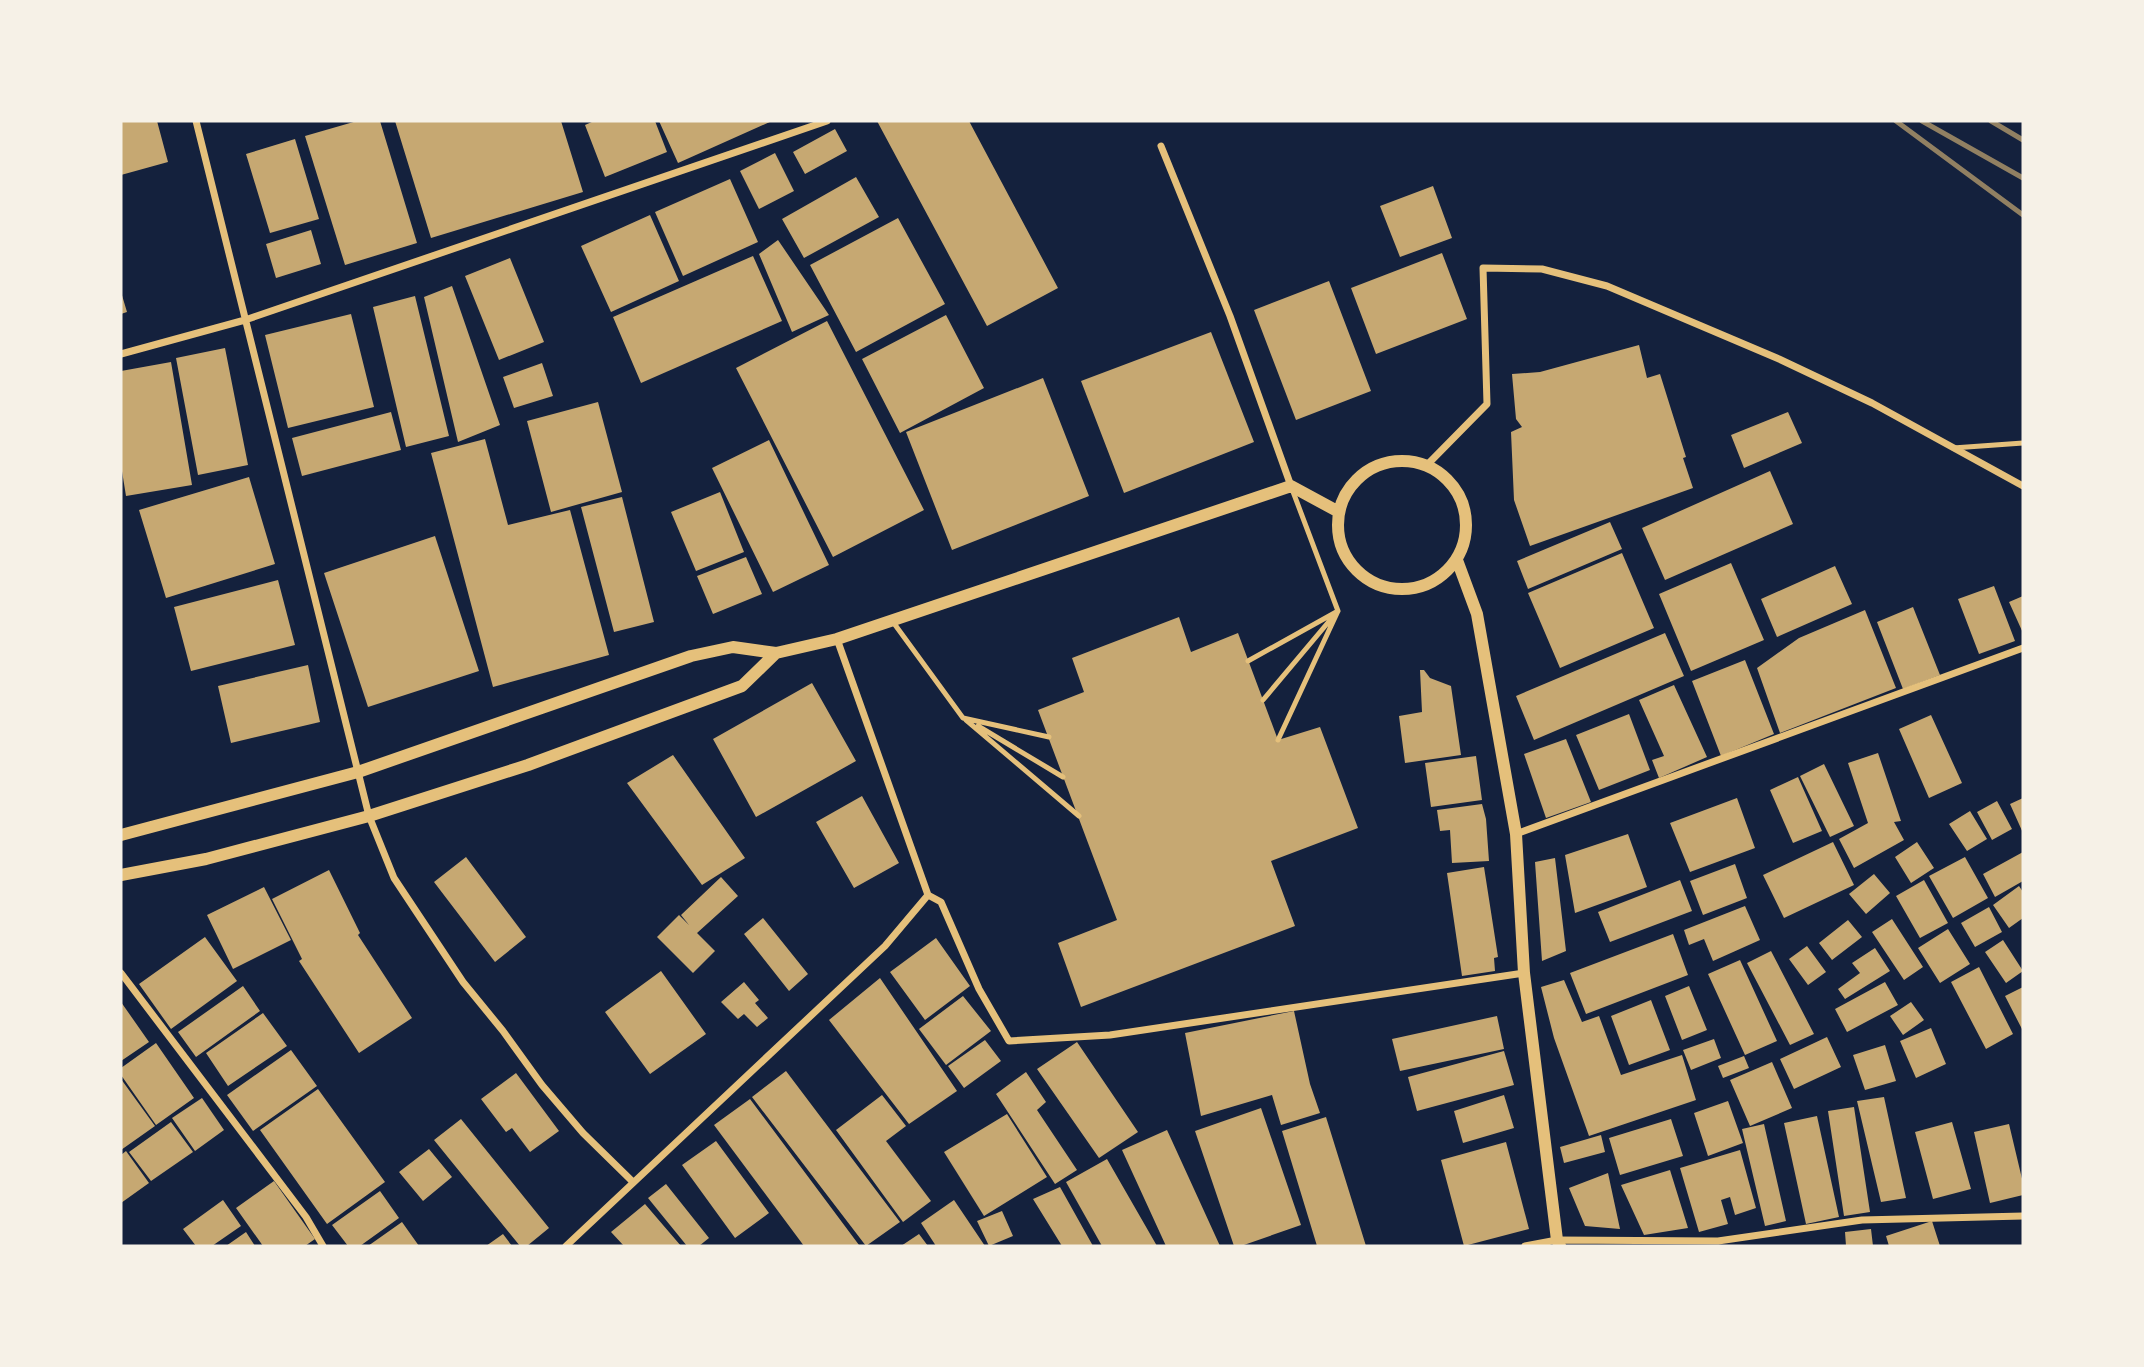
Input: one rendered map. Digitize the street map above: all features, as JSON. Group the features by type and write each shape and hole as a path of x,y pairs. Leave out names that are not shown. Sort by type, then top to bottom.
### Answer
{"street":[{"path":"196,121 369,816 394,878 463,982 542,1085 583,1133 633,1182"},
{"path":"121,354 244,320 827,121"},
{"path":"1161,146 1230,316 1291,486 1339,512"},
{"path":"1427,465 1487,404 1483,268 1542,270 1607,286 1779,359 1872,403 2023,486"},
{"path":"1405,460 1427,465 1446,477 1460,495 1466,516 1465,539 1457,560 1441,577 1422,587 1399,590 1377,586 1358,573 1344,556 1338,534 1339,512 1353,482 1366,471 1384,462 1405,460"},
{"path":"121,835 358,772 691,656 733,647 776,653 837,639 1291,486"},
{"path":"1457,560 1477,614 1516,834 1524,973 1559,1243"},
{"path":"837,639 928,895 941,902 979,989 1009,1041 1110,1035 1524,973"},
{"path":"1516,834 2023,648"},
{"path":"121,875 206,859 369,816 528,765 742,686 776,653"},
{"path":"566,1246 885,946 928,895"},
{"path":"121,973 306,1217 323,1246"},
{"path":"1525,1246 1559,1243 1718,1241 1863,1220 2023,1216"}],"lane":[{"path":"1953,448 2023,443"},
{"path":"1278,740 1338,611 1291,486"},
{"path":"1248,661 1338,611"},
{"path":"1263,700 1338,611"},
{"path":"892,621 963,718 1079,816"},
{"path":"963,718 1049,737"},
{"path":"963,718 1063,777"}],"building":[{"path":"121,121 157,121 168,162 121,175"},
{"path":"357,121 380,121 417,243 345,265 305,136"},
{"path":"395,121 561,121 583,192 431,238"},
{"path":"594,121 655,121 667,152 605,177 585,125"},
{"path":"659,121 772,121 678,163"},
{"path":"877,121 969,121 1058,288 987,326"},
{"path":"835,129 847,151 805,174 793,152"},
{"path":"295,139 319,219 270,233 246,154"},
{"path":"775,153 794,191 759,209 740,171"},
{"path":"856,177 879,217 804,258 782,219"},
{"path":"730,179 758,242 683,276 655,212"},
{"path":"1433,186 1452,238 1400,257 1380,206"},
{"path":"650,215 679,281 611,312 581,246"},
{"path":"898,218 945,304 856,352 810,265"},
{"path":"311,230 321,264 276,278 266,244"},
{"path":"778,240 829,315 792,332 759,254"},
{"path":"1442,253 1467,319 1376,354 1351,288"},
{"path":"753,256 782,321 641,383 613,317"},
{"path":"510,258 544,342 499,360 465,276"},
{"path":"1329,281 1371,391 1296,420 1254,310"},
{"path":"452,286 500,425 458,442 424,297"},
{"path":"121,292 127,312 121,314"},
{"path":"415,296 449,436 406,447 373,307"},
{"path":"351,314 374,407 288,428 265,335"},
{"path":"946,315 984,388 900,433 862,359"},
{"path":"827,321 924,510 833,557 736,368"},
{"path":"1211,332 1254,442 1124,493 1081,381"},
{"path":"1639,345 1647,378 1660,374 1693,488 1530,546 1514,500 1511,432 1522,427 1516,419 1512,374 1540,372"},
{"path":"225,348 248,465 198,475 176,358"},
{"path":"171,362 192,485 126,496 121,465 121,371"},
{"path":"542,363 553,396 514,408 503,377"},
{"path":"1043,378 1089,496 952,550 906,432"},
{"path":"598,402 622,492 551,512 527,421"},
{"path":"391,412 401,450 302,476 292,438"},
{"path":"1788,412 1802,443 1744,468 1731,435"},
{"path":"485,439 508,525 570,510 609,655 493,687 431,453"},
{"path":"769,440 829,565 773,592 712,468"},
{"path":"1770,471 1793,524 1665,580 1642,528"},
{"path":"249,477 275,564 166,598 139,510"},
{"path":"720,492 744,552 696,571 671,512"},
{"path":"622,497 654,622 614,632 581,507"},
{"path":"1610,522 1622,549 1528,589 1517,561"},
{"path":"435,536 479,671 368,707 324,573"},
{"path":"1622,553 1654,628 1560,668 1528,593"},
{"path":"746,557 762,594 713,614 697,576"},
{"path":"1731,563 1764,640 1691,671 1659,594"},
{"path":"1835,566 1852,604 1777,637 1761,599"},
{"path":"278,580 295,645 191,671 174,607"},
{"path":"1994,586 2015,641 1979,654 1958,599"},
{"path":"2023,596 2023,633 2009,602"},
{"path":"1913,607 1940,675 1903,689 1877,622"},
{"path":"1865,610 1896,688 1780,733 1757,668 1799,638"},
{"path":"1179,617 1191,652 1238,633 1278,740 1320,727 1358,828 1271,861 1295,926 1081,1007 1058,943 1117,920 1038,710 1084,692 1072,658"},
{"path":"1665,633 1684,676 1534,740 1516,696"},
{"path":"1745,660 1774,734 1721,756 1692,681"},
{"path":"308,665 320,722 231,743 218,686"},
{"path":"1420,670 1424,670 1430,678 1451,686 1461,755 1405,763 1399,716 1422,712"},
{"path":"812,683 856,761 756,817 713,739"},
{"path":"1674,685 1707,757 1659,778 1652,760 1664,756 1639,700"},
{"path":"1629,714 1650,770 1599,790 1576,735"},
{"path":"1931,715 1962,783 1929,798 1899,729"},
{"path":"1566,739 1591,802 1546,818 1524,754"},
{"path":"1878,753 1901,821 1894,822 1904,840 1854,868 1839,839 1868,823 1848,763"},
{"path":"673,755 745,858 702,885 627,783"},
{"path":"1476,756 1482,800 1431,807 1425,763"},
{"path":"1824,764 1854,826 1830,837 1800,776"},
{"path":"1798,777 1822,831 1793,843 1770,790"},
{"path":"862,796 899,863 854,888 816,822"},
{"path":"1737,798 1755,848 1690,872 1670,823"},
{"path":"2023,798 2023,833 2010,804"},
{"path":"1997,801 2012,829 1992,840 1977,812"},
{"path":"1482,804 1486,819 1489,861 1452,863 1450,830 1440,831 1437,810"},
{"path":"1970,811 1987,839 1967,851 1949,824"},
{"path":"1628,834 1647,887 1575,913 1565,855"},
{"path":"1833,842 1854,885 1784,918 1763,875"},
{"path":"1917,842 1934,868 1911,883 1895,857"},
{"path":"2023,852 2023,881 1995,897 1983,874"},
{"path":"466,857 526,937 495,962 434,882"},
{"path":"1965,857 1988,898 1953,918 1929,876"},
{"path":"1555,858 1566,951 1542,961 1535,862"},
{"path":"1735,864 1747,898 1703,915 1690,881"},
{"path":"1484,867 1498,957 1494,958 1495,971 1462,976 1447,873"},
{"path":"329,870 360,933 358,935 412,1018 359,1053 299,961 302,959 272,899"},
{"path":"1874,874 1890,893 1866,914 1849,894"},
{"path":"721,877 738,896 697,933 715,951 693,973 657,937 679,915 689,925 681,915"},
{"path":"1680,880 1692,911 1610,942 1598,912"},
{"path":"1924,880 1948,923 1920,938 1896,896"},
{"path":"2019,886 2023,892 2023,918 2009,928 1993,905"},
{"path":"264,887 291,940 233,969 207,915"},
{"path":"1745,906 1760,940 1713,961 1704,939 1689,945 1684,930"},
{"path":"1989,907 2002,932 1975,947 1961,923"},
{"path":"763,918 808,974 789,991 744,934"},
{"path":"1892,919 1923,967 1904,980 1872,932"},
{"path":"1848,920 1862,937 1832,960 1819,943"},
{"path":"1948,929 1970,964 1940,983 1918,948"},
{"path":"1673,934 1688,975 1586,1014 1570,973"},
{"path":"205,937 237,981 171,1029 139,984"},
{"path":"936,938 970,986 925,1020 890,972"},
{"path":"2003,940 2023,971 2006,983 1985,952"},
{"path":"1807,946 1826,972 1808,985 1789,959"},
{"path":"1875,948 1890,971 1845,999 1838,989 1860,973 1852,963"},
{"path":"1771,951 1814,1034 1790,1045 1747,963"},
{"path":"1740,960 1777,1041 1745,1055 1708,974"},
{"path":"1979,967 2013,1034 1986,1049 1951,982"},
{"path":"661,971 706,1034 650,1074 605,1012"},
{"path":"880,978 957,1091 909,1124 829,1020"},
{"path":"1564,980 1582,1022 1599,1016 1621,1075 1682,1055 1696,1100 1589,1136 1554,1038 1541,987"},
{"path":"744,982 759,1000 755,1003 768,1018 757,1027 744,1014 738,1019 721,1002"},
{"path":"1885,982 1898,1005 1847,1032 1835,1009"},
{"path":"243,986 260,1011 196,1057 178,1032"},
{"path":"1689,986 1707,1030 1682,1040 1665,996"},
{"path":"2023,987 2023,1031 2005,996"},
{"path":"963,996 991,1031 946,1065 919,1029"},
{"path":"1651,1000 1670,1050 1629,1065 1611,1016"},
{"path":"121,1002 149,1042 121,1061"},
{"path":"1911,1002 1924,1020 1903,1035 1890,1016"},
{"path":"1294,1011 1310,1084 1320,1113 1281,1125 1272,1095 1201,1116 1185,1033"},
{"path":"263,1013 287,1046 228,1086 206,1053"},
{"path":"1497,1016 1504,1049 1400,1071 1392,1039"},
{"path":"1931,1028 1946,1064 1916,1078 1900,1041"},
{"path":"1827,1037 1841,1067 1794,1089 1780,1059"},
{"path":"1714,1039 1721,1058 1691,1070 1683,1050"},
{"path":"985,1040 1001,1061 964,1088 948,1066"},
{"path":"1077,1042 1138,1132 1099,1158 1037,1069"},
{"path":"156,1043 194,1098 156,1125 121,1075 121,1068"},
{"path":"1885,1045 1896,1081 1865,1090 1853,1055"},
{"path":"291,1050 317,1086 253,1131 227,1095"},
{"path":"1504,1051 1514,1085 1417,1111 1408,1077"},
{"path":"1744,1056 1749,1068 1723,1078 1718,1066"},
{"path":"1772,1062 1792,1108 1750,1126 1730,1080"},
{"path":"786,1071 900,1222 866,1246 752,1097"},
{"path":"1026,1072 1046,1102 1037,1110 1077,1170 1055,1184 996,1094"},
{"path":"516,1073 559,1131 530,1152 512,1128 506,1132 481,1099"},
{"path":"121,1079 155,1126 121,1150"},
{"path":"318,1089 385,1182 327,1224 260,1130"},
{"path":"882,1095 906,1126 886,1141 931,1201 903,1222 836,1130"},
{"path":"1504,1095 1514,1128 1463,1143 1454,1111"},
{"path":"1884,1097 1906,1198 1881,1202 1857,1101"},
{"path":"202,1098 224,1130 195,1151 172,1118"},
{"path":"750,1099 859,1245 804,1246 714,1125"},
{"path":"1728,1101 1743,1143 1708,1156 1694,1113"},
{"path":"1854,1107 1870,1212 1844,1216 1828,1111"},
{"path":"1261,1108 1301,1225 1234,1246 1195,1131"},
{"path":"1007,1114 1047,1177 984,1216 944,1152"},
{"path":"1817,1116 1839,1217 1806,1224 1784,1123"},
{"path":"1326,1117 1366,1246 1317,1246 1282,1131"},
{"path":"461,1119 549,1228 527,1246 520,1246 434,1140"},
{"path":"1671,1119 1683,1156 1620,1175 1609,1138"},
{"path":"171,1122 193,1152 151,1181 129,1152"},
{"path":"1952,1122 1971,1189 1933,1199 1915,1132"},
{"path":"1764,1124 1786,1221 1765,1226 1742,1129"},
{"path":"2009,1124 2023,1183 2023,1195 1990,1203 1974,1132"},
{"path":"1167,1130 1220,1246 1166,1246 1122,1150"},
{"path":"1601,1135 1605,1152 1564,1163 1560,1147"},
{"path":"716,1141 769,1213 735,1238 682,1165"},
{"path":"1506,1142 1529,1229 1464,1246 1441,1160"},
{"path":"429,1149 452,1177 423,1201 399,1172"},
{"path":"1740,1150 1756,1208 1735,1215 1730,1197 1721,1200 1728,1224 1699,1232 1680,1168"},
{"path":"126,1151 149,1183 121,1203 121,1155"},
{"path":"1107,1159 1157,1246 1102,1246 1066,1182"},
{"path":"1670,1170 1688,1228 1644,1235 1621,1185"},
{"path":"1608,1173 1620,1229 1585,1226 1569,1188"},
{"path":"274,1181 315,1239 305,1246 263,1246 236,1208"},
{"path":"666,1184 709,1238 699,1246 687,1246 648,1198"},
{"path":"1060,1187 1093,1246 1062,1246 1033,1199"},
{"path":"380,1191 399,1218 360,1246 348,1246 332,1225"},
{"path":"223,1200 241,1226 212,1246 196,1246 183,1229"},
{"path":"954,1200 985,1246 936,1246 921,1223"},
{"path":"645,1204 681,1246 624,1246 611,1232"},
{"path":"1002,1211 1013,1236 989,1246 977,1221"},
{"path":"1932,1221 1940,1246 1889,1246 1886,1236"},
{"path":"402,1222 419,1246 368,1246"},
{"path":"1871,1229 1873,1246 1846,1246 1845,1232"},
{"path":"246,1232 255,1246 226,1246"},
{"path":"503,1234 512,1246 486,1246"},
{"path":"919,1234 928,1246 901,1246"}],"railway":[{"path":"1896,121 2023,215"},
{"path":"1922,121 2023,178"},
{"path":"1991,121 2023,140"}]}
